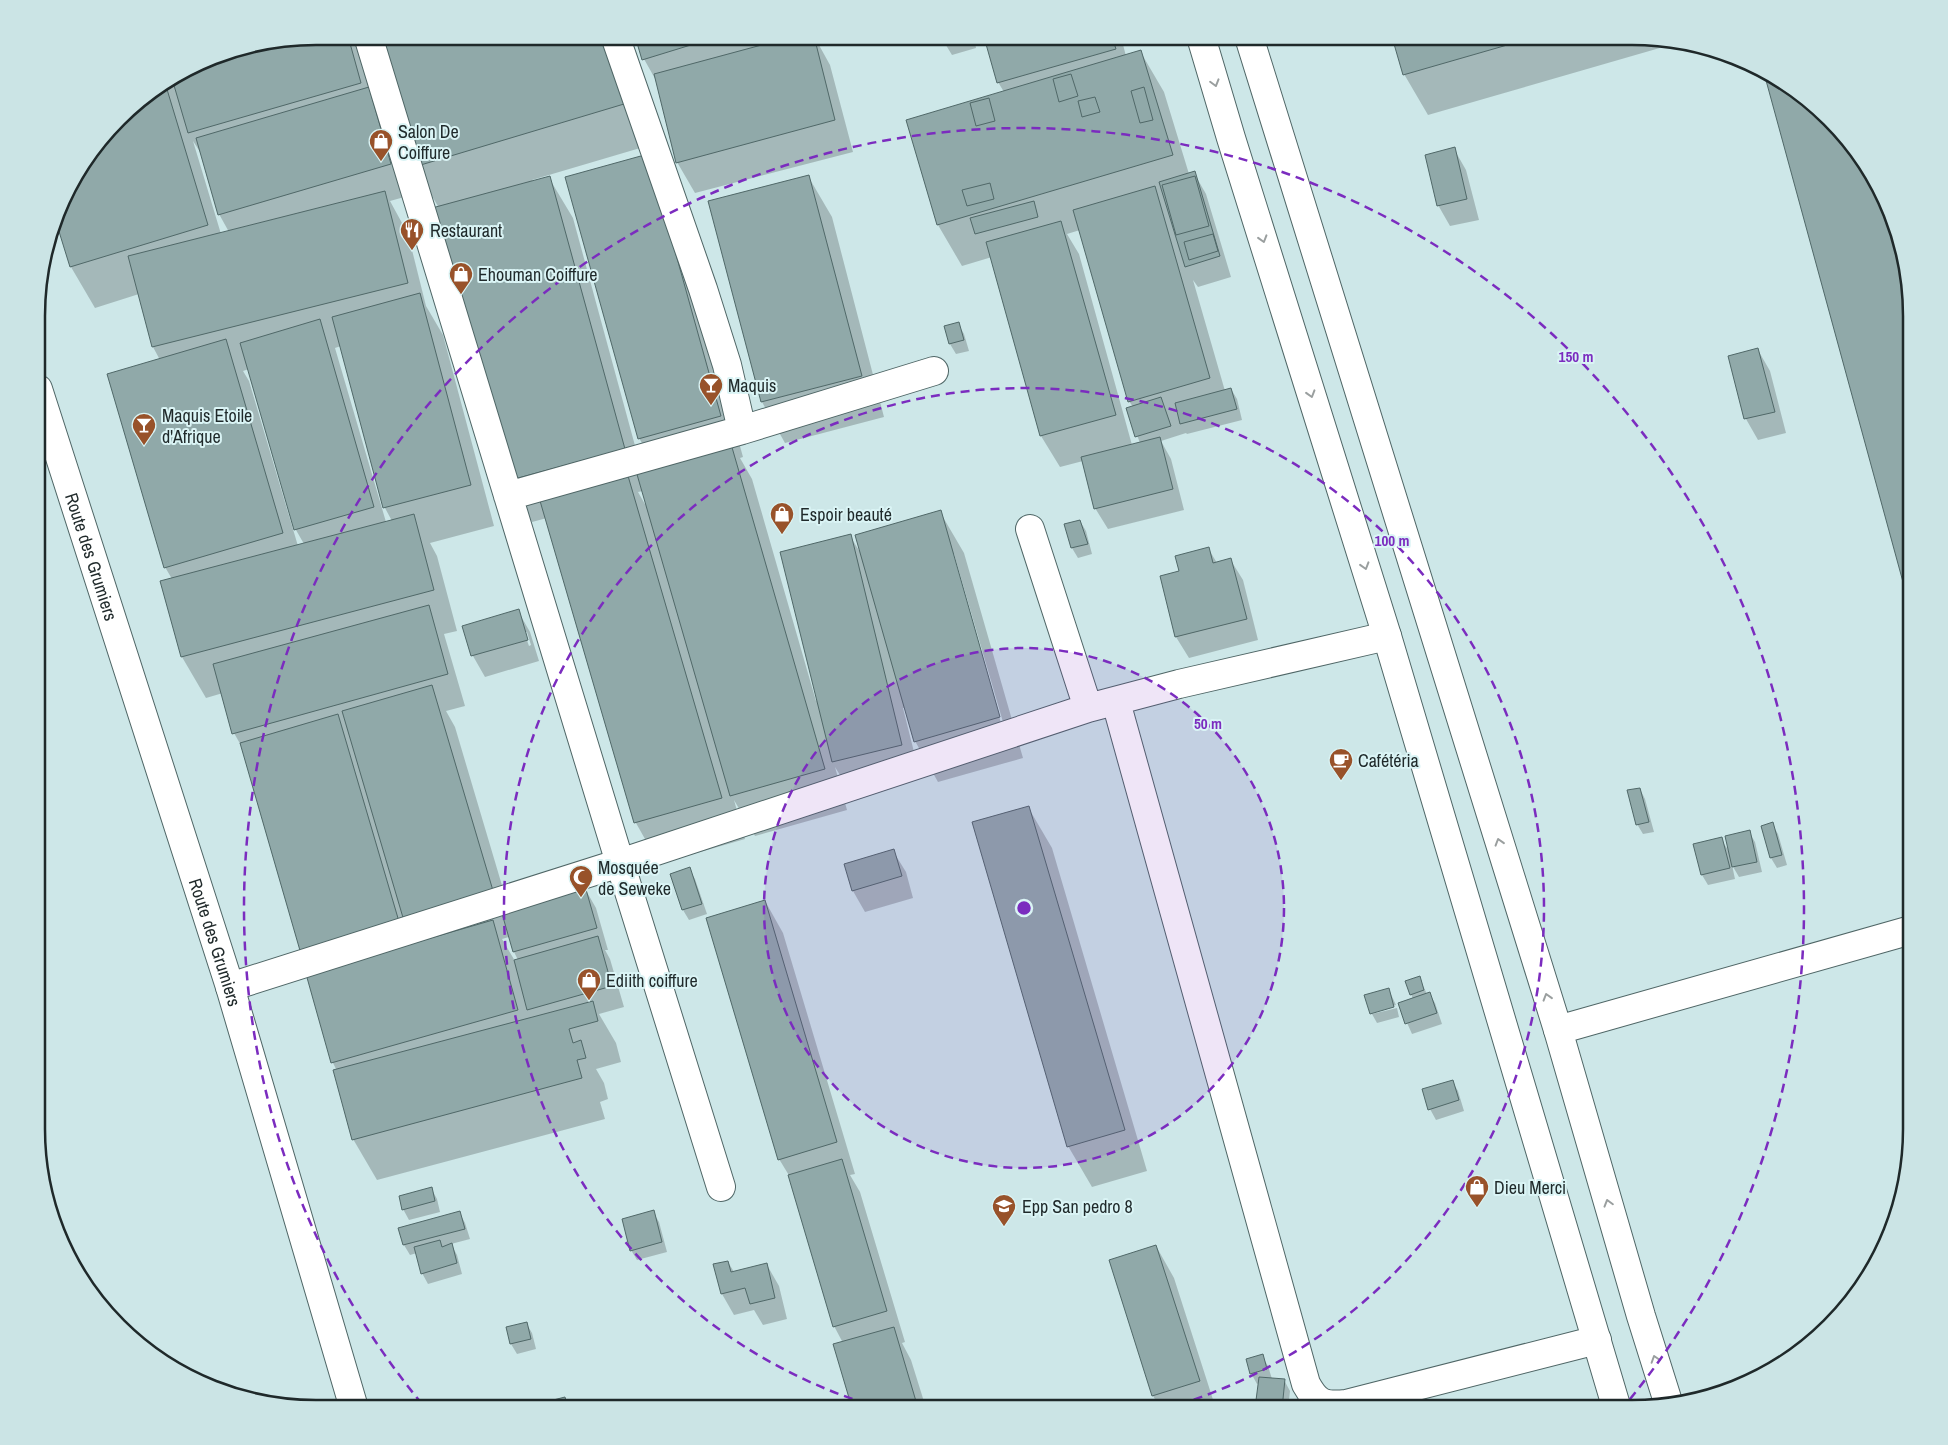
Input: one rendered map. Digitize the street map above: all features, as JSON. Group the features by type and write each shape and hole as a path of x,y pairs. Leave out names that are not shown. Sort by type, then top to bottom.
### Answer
{"street":[{"path":"371,45 620,863 721,1187"},
{"path":"618,45 703,289 727,365 742,430"},
{"path":"1203,45 1387,636 1614,1400"},
{"path":"1251,45 1558,1030 1668,1398"},
{"path":"508,496 742,430 934,371"},
{"path":"45,410 68,480"},
{"path":"45,433 68,480"},
{"name":"Route des Grumiers","path":"68,480 230,987 352,1400"},
{"path":"1030,529 1088,708"},
{"path":"230,987 620,863 1088,708 1179,684 1387,636"},
{"path":"1116,702 1306,1384 1316,1400"},
{"path":"1558,1030 1903,932"},
{"path":"1362,1400 1596,1340"}],"building":[{"path":"350,45 361,83 188,133 174,85 180,81 229,59 263,50 298,46"},
{"path":"377,45 607,45 624,104 414,167"},
{"path":"638,45 691,45 642,60"},
{"path":"762,45 816,45 835,120 676,163 654,74"},
{"path":"986,45 1115,45 1116,49 997,83"},
{"path":"1394,45 1507,45 1403,75"},
{"path":"1141,50 1173,155 937,225 906,120"},
{"path":"1071,74 1078,96 1059,102 1053,79"},
{"path":"1766,80 1811,112 1847,151 1875,196 1894,246 1901,281 1903,316 1903,582"},
{"path":"369,87 391,164 218,215 196,138"},
{"path":"1144,87 1153,120 1140,123 1131,91"},
{"path":"167,90 208,225 70,267 59,230 81,180 101,151 124,124"},
{"path":"1095,97 1100,112 1082,117 1078,101"},
{"path":"989,98 995,121 976,126 970,103"},
{"path":"1455,147 1467,199 1437,206 1425,155"},
{"path":"648,154 721,416 638,439 565,177"},
{"path":"1195,171 1220,256 1185,267 1159,182"},
{"path":"809,175 862,376 761,402 708,201"},
{"path":"550,176 625,449 507,481 432,208"},
{"path":"1195,176 1209,226 1176,235 1162,185"},
{"path":"990,183 994,199 967,206 962,190"},
{"path":"1155,186 1210,378 1128,402 1073,210"},
{"path":"385,191 408,283 152,347 128,256"},
{"path":"1034,201 1038,217 975,234 970,218"},
{"path":"1061,221 1116,415 1040,436 986,242"},
{"path":"1213,234 1218,251 1189,260 1184,242"},
{"path":"420,293 471,485 383,508 332,317"},
{"path":"320,319 374,507 294,530 240,343"},
{"path":"959,322 964,340 949,344 944,326"},
{"path":"226,339 283,533 164,568 107,374"},
{"path":"1758,348 1775,412 1744,419 1728,356"},
{"path":"1231,388 1237,409 1180,424 1175,403"},
{"path":"1161,397 1171,426 1135,437 1126,408"},
{"path":"729,437 825,769 730,796 634,464"},
{"path":"1160,437 1173,489 1094,509 1081,457"},
{"path":"626,469 722,798 634,823 538,494"},
{"path":"941,510 1000,717 914,742 855,535"},
{"path":"414,514 434,590 181,657 160,581"},
{"path":"1080,520 1088,544 1071,548 1064,524"},
{"path":"851,534 902,745 832,762 780,552"},
{"path":"1209,547 1213,563 1231,558 1247,619 1175,637 1160,576 1179,571 1175,556"},
{"path":"429,605 448,674 232,734 213,664"},
{"path":"519,609 528,640 471,656 462,626"},
{"path":"432,685 494,894 404,921 342,711"},
{"path":"338,714 400,925 301,954 240,743"},
{"path":"1640,788 1649,822 1636,825 1627,790"},
{"path":"1029,806 1125,1130 1067,1147 972,822"},
{"path":"1773,822 1782,855 1770,858 1761,826"},
{"path":"1750,830 1757,862 1732,867 1725,836"},
{"path":"1722,837 1730,868 1701,875 1693,844"},
{"path":"894,849 902,876 852,891 844,864"},
{"path":"690,867 702,904 682,910 670,874"},
{"path":"585,886 597,928 513,952 501,910"},
{"path":"765,900 837,1142 778,1160 706,918"},
{"path":"493,920 518,1010 331,1063 306,974"},
{"path":"598,936 612,986 527,1010 514,960"},
{"path":"1420,976 1424,990 1410,995 1405,981"},
{"path":"1389,988 1394,1007 1370,1014 1364,995"},
{"path":"1430,992 1437,1013 1405,1024 1398,1003"},
{"path":"593,1001 598,1021 569,1029 573,1043 581,1040 586,1058 577,1060 582,1078 352,1140 333,1070"},
{"path":"1453,1080 1459,1100 1428,1110 1422,1089"},
{"path":"842,1159 887,1311 833,1327 788,1175"},
{"path":"432,1187 435,1201 402,1210 399,1196"},
{"path":"654,1210 662,1242 630,1251 622,1219"},
{"path":"460,1211 465,1229 403,1245 398,1228"},
{"path":"440,1240 442,1247 452,1243 457,1263 421,1274 414,1247"},
{"path":"1156,1245 1200,1381 1152,1396 1109,1260"},
{"path":"728,1261 731,1272 767,1263 775,1298 750,1304 745,1288 721,1294 713,1264"},
{"path":"527,1322 531,1339 510,1344 506,1327"},
{"path":"894,1327 916,1400 850,1400 833,1344"},
{"path":"1263,1354 1267,1369 1250,1374 1246,1359"},
{"path":"1259,1377 1285,1379 1283,1400 1256,1400"},
{"path":"565,1397 566,1400 553,1400"}],"place":[{"name":"Salon De Coiffure","path":"381,162"},
{"name":"Restaurant","path":"412,251"},
{"name":"Ehouman Coiffure","path":"461,295"},
{"name":"Maquis","path":"711,406"},
{"name":"Maquis Etoile d'Afrique","path":"144,446"},
{"name":"Espoir beauté","path":"782,535"},
{"name":"Cafétéria","path":"1341,781"},
{"name":"Mosquée de Seweke","path":"581,898"},
{"name":"Ediith coiffure","path":"589,1001"},
{"name":"Dieu Merci","path":"1477,1208"},
{"name":"Epp San pedro 8","path":"1004,1227"}]}
